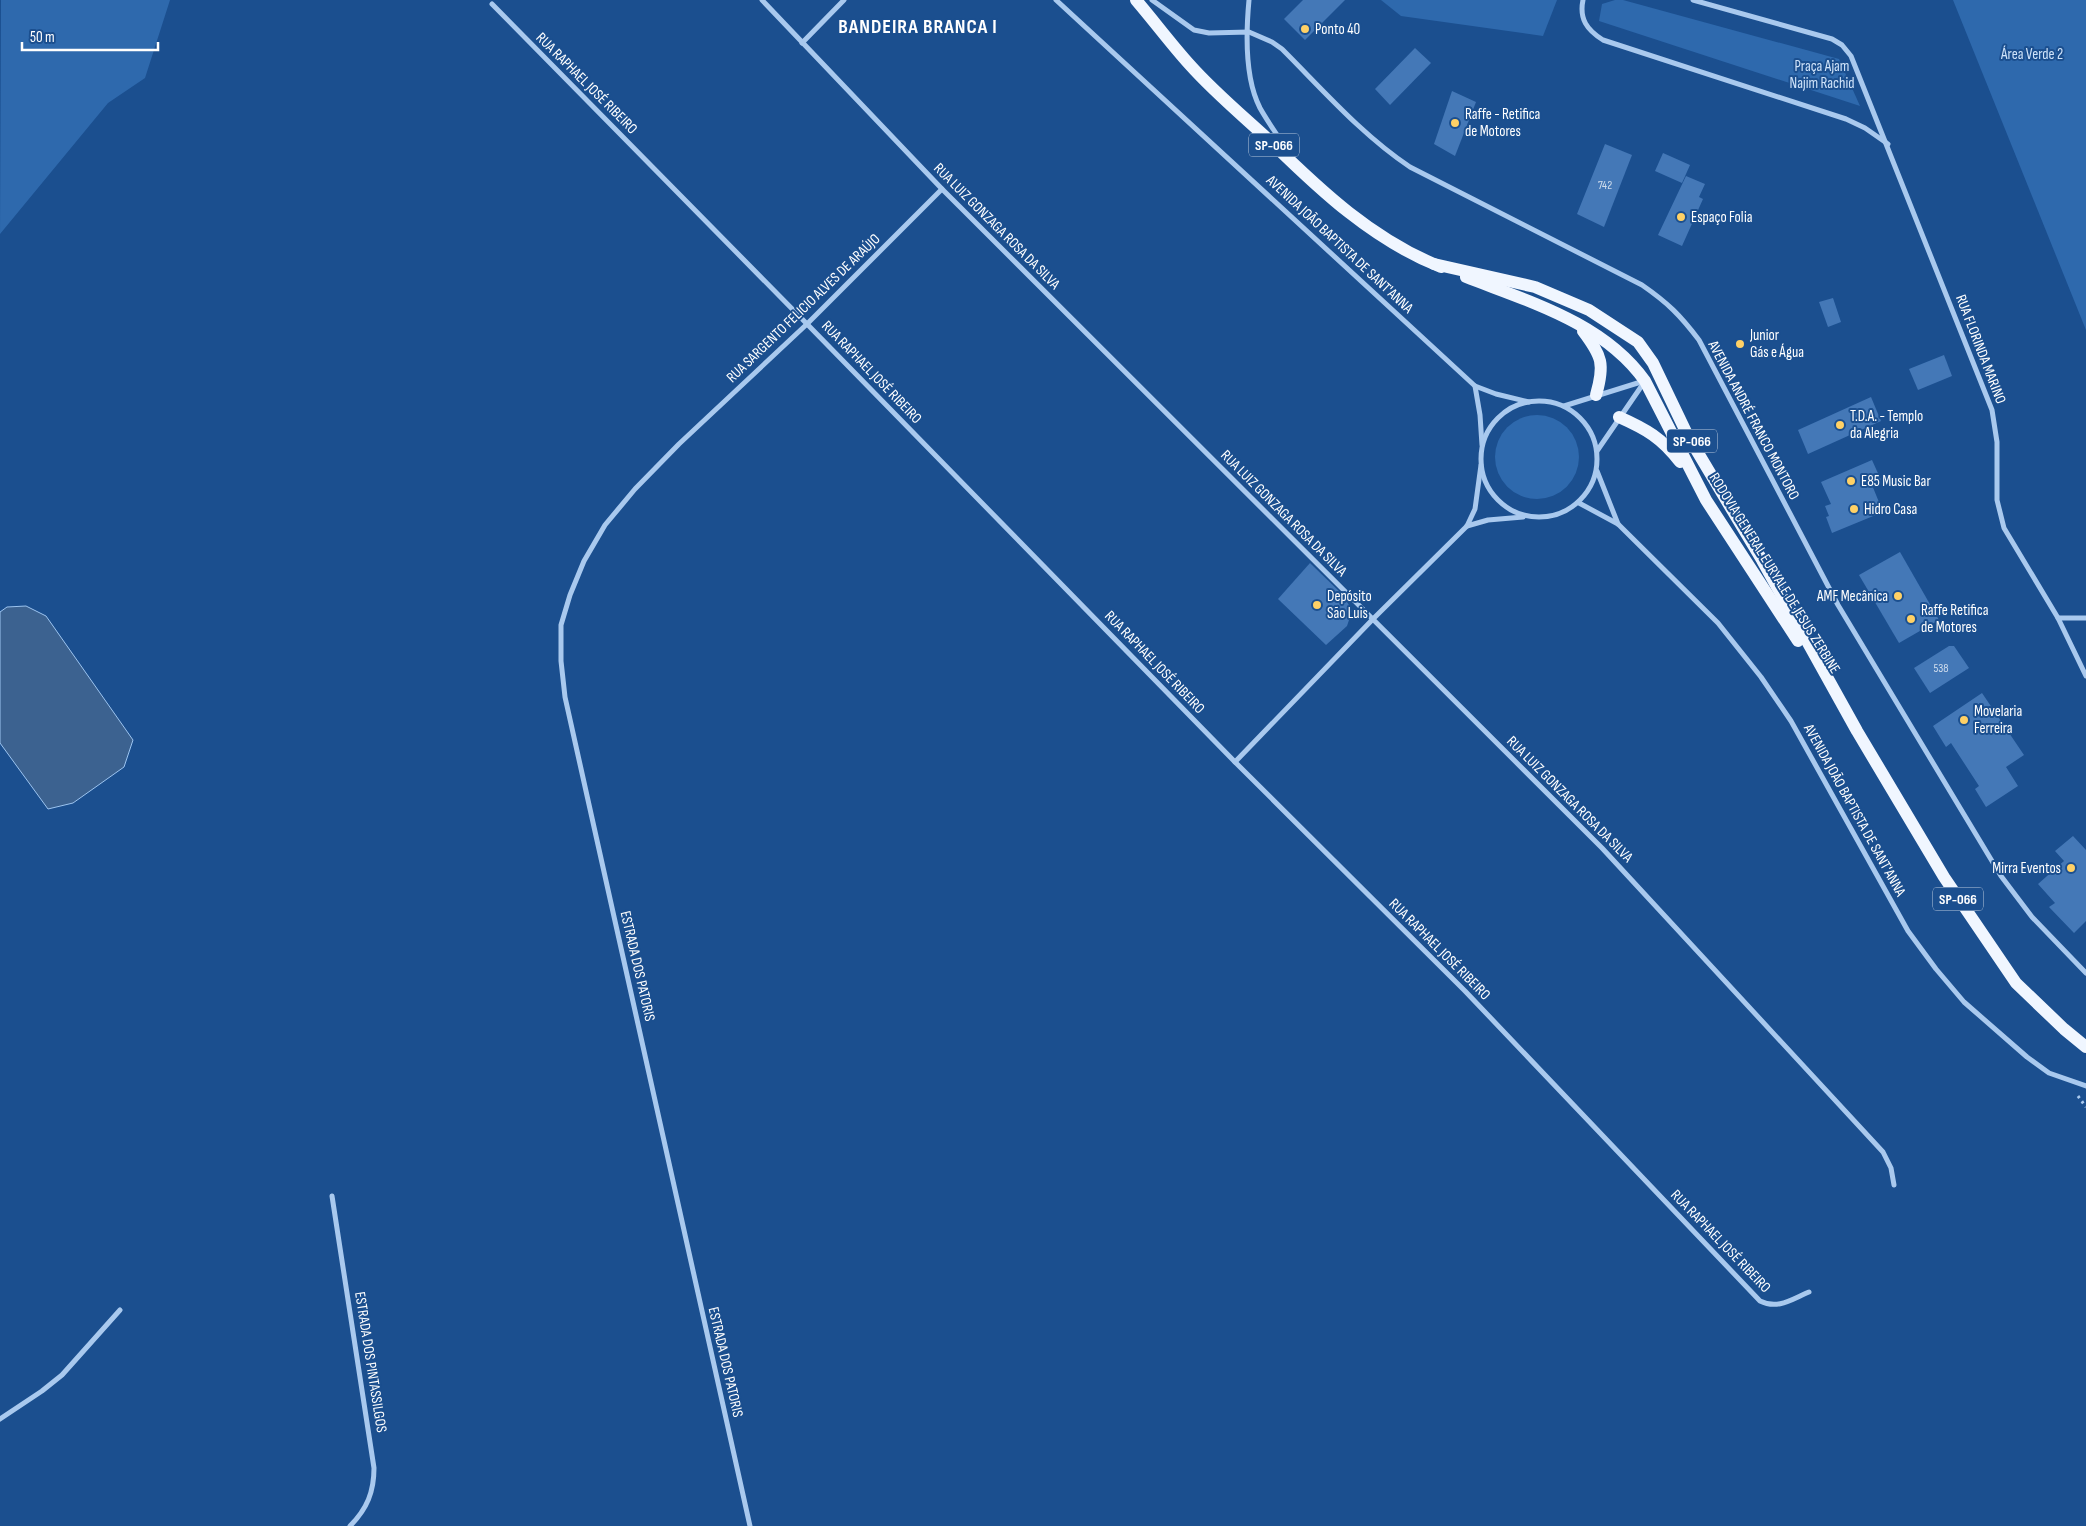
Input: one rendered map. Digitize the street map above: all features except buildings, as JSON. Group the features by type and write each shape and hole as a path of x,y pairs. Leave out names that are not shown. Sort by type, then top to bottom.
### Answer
{"main road":[{"name":"RODOVIA GENERAL EURYALE DE JESUS ZERBINE","path":"1136,0 1190,66 1301,171 1352,216 1404,250 1578,322 1615,349 1636,368 1645,381 1706,500 1857,731"},
{"name":"RODOVIA GENERAL EURYALE DE JESUS ZERBINE","path":"1434,264 1535,287 1589,310 1638,342 1653,363 1665,385 1688,436 1762,560 1857,731 1944,877 2016,982 2064,1029 2086,1047"},
{"path":"1578,322 1601,359 1602,370 1596,395"},
{"path":"1638,342 1645,381 1688,436"},
{"path":"1619,417 1642,427 1669,447 1706,500"}],"street":[{"name":"RUA LUIZ GONZAGA ROSA DA SILVA","path":"762,0 942,189 1602,848 1876,1145 1888,1160 1894,1185"},
{"path":"802,43 844,0"},
{"name":"AVENIDA JOÃO BAPTISTA DE SANT'ANNA","path":"1056,0 1475,386 1496,394 1529,402"},
{"name":"AVENIDA ANDRÉ FRANCO MONTORO","path":"1152,0 1194,30 1209,33 1249,32 1272,42 1282,49 1368,135 1410,167 1642,285 1664,300 1681,316 1699,340 1838,604 2001,876 2032,917 2086,973"},
{"path":"1249,0 1249,63 1254,91 1260,108 1301,171"},
{"path":"1583,0 1581,9 1583,21 1591,33 1603,40 1846,119 1865,128 1888,145"},
{"path":"1693,0 1832,39 1842,45 1851,56 1888,145"},
{"name":"RUA RAPHAEL JOSÉ RIBEIRO","path":"492,4 1235,762 1465,991 1760,1301 1768,1305 1777,1306 1809,1292"},
{"name":"RUA FLORINDA MARINO","path":"1888,145 1992,410 1997,442 1998,500 2004,528 2058,618 2086,676"},
{"name":"RUA SARGENTO FELICIO ALVES DE ARAÚJO","path":"679,444 807,324 942,189"},
{"path":"1564,406 1645,381"},
{"path":"1597,451 1645,381"},
{"path":"1235,762 1373,619 1468,526 1475,509 1482,448 1480,415 1475,386"},
{"path":"1468,526 1488,520 1526,517 1545,518 1563,513 1579,503 1590,488 1597,471 1597,451 1591,432 1586,424 1580,417 1564,406 1547,401 1529,402 1513,407 1499,417 1488,431 1482,448"},
{"name":"ESTRADA DOS PATORIS","path":"679,444 635,489 605,525 584,561 561,625 560,662 565,697 750,1526"},
{"path":"1481,465 1486,483 1496,499 1510,510 1526,517"},
{"name":"AVENIDA JOÃO BAPTISTA DE SANT'ANNA","path":"1597,471 1618,524"},
{"name":"AVENIDA JOÃO BAPTISTA DE SANT'ANNA","path":"1579,503 1618,524 1718,623 1762,677 1791,721 1908,931 1936,969 1964,1002 2027,1057 2050,1073 2086,1086"},
{"path":"2058,618 2086,618"},
{"name":"ESTRADA DOS PINTASSILGOS","path":"332,1196 374,1468 374,1485 370,1500 360,1516 350,1526"},
{"path":"0,1419 62,1375 120,1310"}],"green space":[{"path":"1,0 170,0 145,78 108,103 0,234"},
{"path":"1381,0 1557,0 1543,36 1401,16"},
{"name":"Praça Ajam Najim Rachid","path":"1623,0 1839,59 1860,106 1599,21 1602,4"},
{"name":"Área Verde 2","path":"1953,0 2086,0 2086,330"},
{"path":"1537,415 1553,418 1567,427 1576,441 1579,457 1576,473 1567,487 1553,496 1537,499 1521,496 1507,487 1498,473 1495,457 1498,441 1507,427 1521,418"}],"shaded area":[{"path":"26,606 46,616 133,740 124,767 73,803 48,809 0,743 0,612 7,607"}],"place":[{"name":"Ponto 40","path":"1305,29"},
{"name":"Raffe - Retifica de Motores","path":"1455,123"},
{"name":"Espaço Folia","path":"1681,217"},
{"name":"Junior Gás e Água","path":"1740,344"},
{"name":"T.D.A. - Templo da Alegria","path":"1840,425"},
{"name":"E85 Music Bar","path":"1851,481"},
{"name":"Hidro Casa","path":"1854,509"},
{"name":"AMF Mecânica","path":"1898,596"},
{"name":"Depósito São Luis","path":"1317,605"},
{"name":"Raffe Retifica de Motores","path":"1911,619"},
{"name":"Movelaria Ferreira","path":"1964,720"},
{"name":"Mirra Eventos","path":"2071,868"}],"district":[{"name":"BANDEIRA BRANCA I","path":"918,26"}]}
